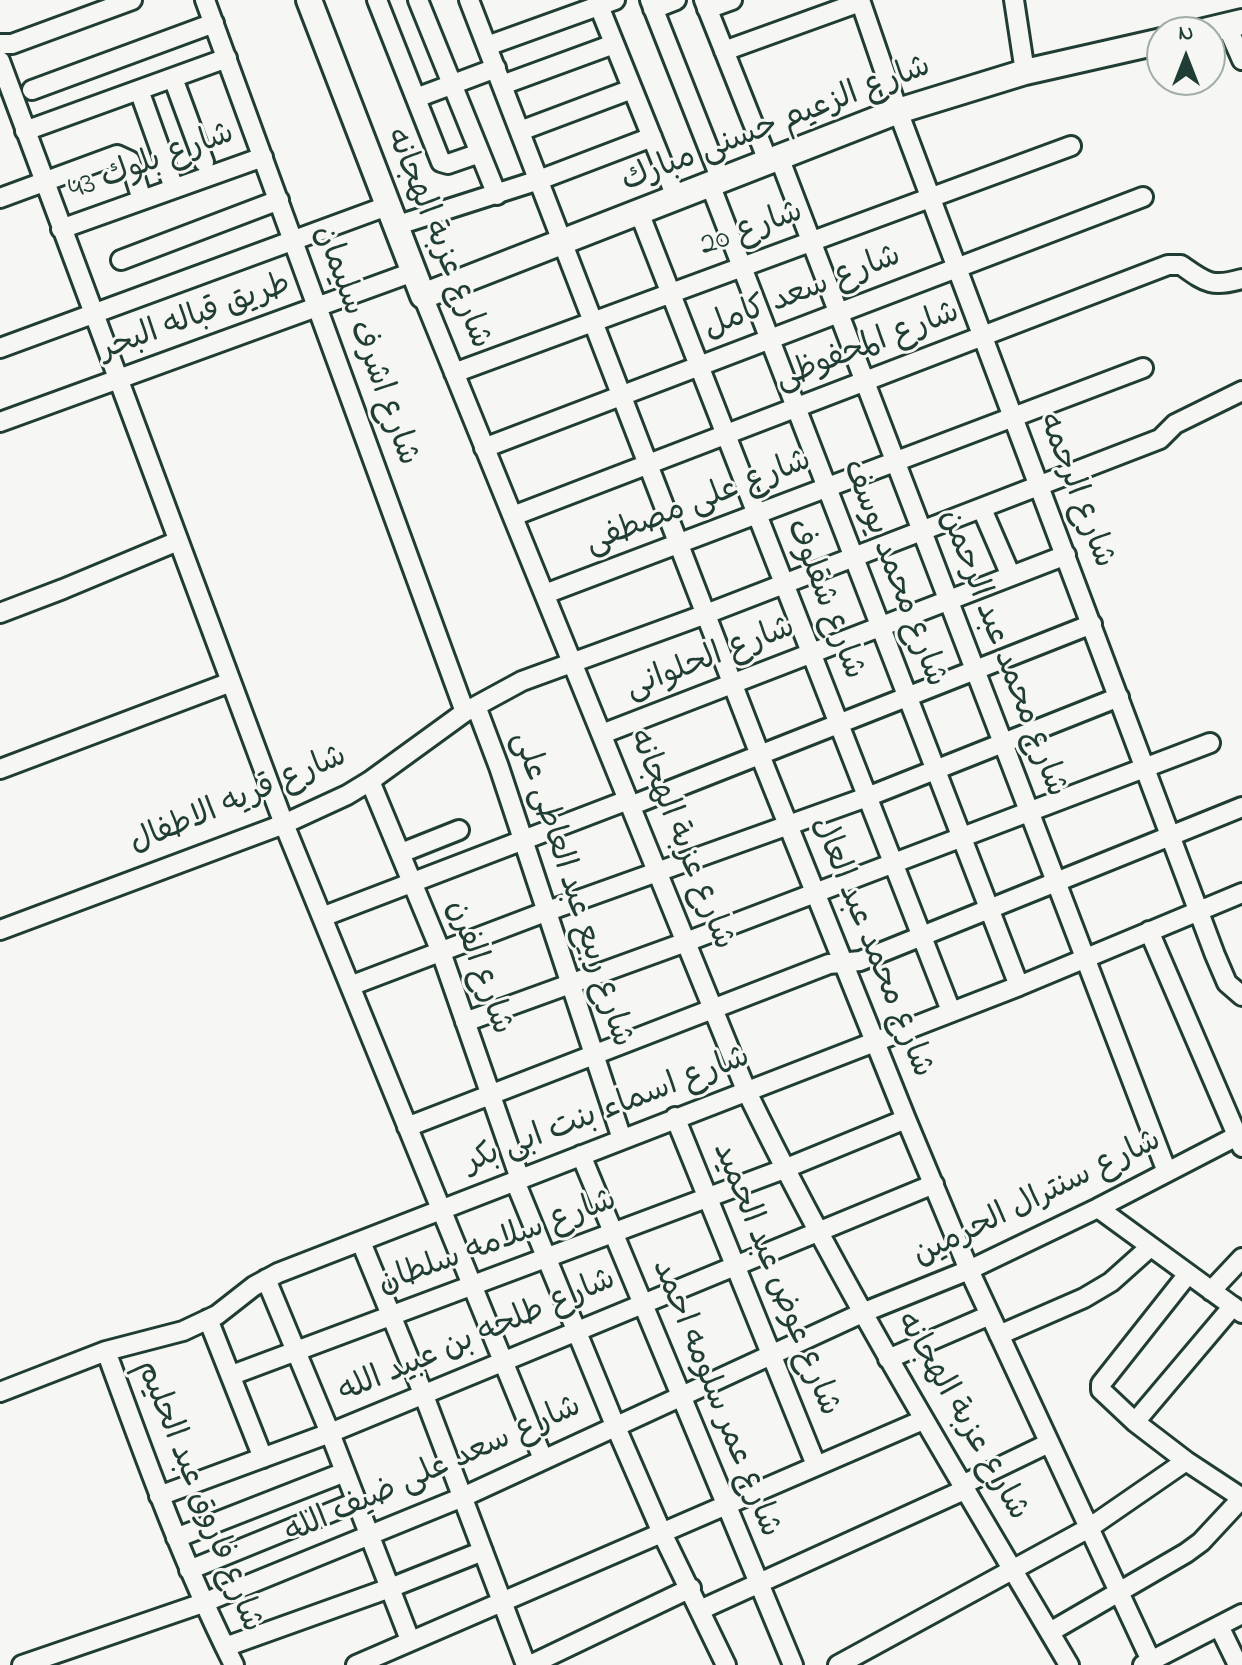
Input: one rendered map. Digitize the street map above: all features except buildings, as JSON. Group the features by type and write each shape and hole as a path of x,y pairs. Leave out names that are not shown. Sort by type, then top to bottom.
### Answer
{"street":[{"path":"0,44 12,44 132,0"},
{"name":"شارع اشرف سليمان","path":"205,0 471,709"},
{"name":"شارع عزبة الهجانه","path":"309,0 413,272 746,1090 784,1169 862,1313 1069,1665"},
{"path":"377,0 442,163 448,164 480,153"},
{"path":"418,0 497,195"},
{"path":"652,4 676,0"},
{"path":"705,5 732,0"},
{"path":"1014,0 1025,72"},
{"path":"724,51 860,1"},
{"name":"شارع الرحمه","path":"860,1 898,111 1199,911 1227,983 1242,996"},
{"name":"شارع محمد عبد العال","path":"476,2 487,46 562,241 760,755 906,1119 969,1270 1149,1664"},
{"path":"487,46 607,3 614,44 676,197"},
{"name":"شارع محمد يوسف","path":"652,4 742,267 1019,986"},
{"name":"شارع محمد عبد الرحمن","path":"705,5 812,242 1167,1172"},
{"path":"32,90 214,23"},
{"path":"1234,24 1242,60"},
{"path":"416,98 452,84 499,76 614,44"},
{"name":"شارع الزعيم حسنى مبارك","path":"423,296 898,111 1025,72 1146,45"},
{"path":"25,131 227,58"},
{"path":"0,61 284,824 543,1459"},
{"path":"173,78 204,162"},
{"path":"520,131 632,89"},
{"path":"139,90 174,188"},
{"name":"طريق قباله البحر","path":"0,348 293,240 497,195 652,137"},
{"name":"شارع 20","path":"454,373 1071,146"},
{"path":"0,198 122,156 130,161 142,200"},
{"name":"شارع بلوك 43","path":"61,229 263,157"},
{"name":"شارع سعد كامل","path":"484,448 1143,197"},
{"path":"121,260 279,200"},
{"name":"شارع شقلوف","path":"639,212 951,1011"},
{"name":"شارع المحفوظى","path":"513,516 1172,264 1181,265 1201,281 1211,284 1242,279"},
{"name":"طريق قباله البحر","path":"0,422 413,272"},
{"name":"شارع على مصطفى","path":"545,594 1143,368"},
{"name":"شارع قريه الاطفال","path":"0,930 284,824 370,781 471,709 522,681 923,532 1160,439 1175,424 1242,391"},
{"path":"982,509 1011,576"},
{"path":"0,613 178,541"},
{"name":"شارع الحلوانى","path":"602,734 1066,555"},
{"path":"322,917 522,839 760,755 1092,624"},
{"path":"0,769 231,682"},
{"path":"350,986 545,912 867,797 1119,697"},
{"name":"شارع ربيع عبد العاطى على","path":"471,709 522,839 622,1139"},
{"path":"465,1022 686,942 1210,743"},
{"name":"شارع الفرن","path":"370,781 441,952 546,1258 662,1533 726,1665"},
{"path":"407,1127 829,964 860,961 1242,807"},
{"path":"401,853 459,830"},
{"name":"شارع اسماء بنت ابى بكر","path":"0,1392 106,1351 170,1336 208,1319 266,1279 675,1117 1019,986 1242,893"},
{"path":"1149,931 1238,1129"},
{"name":"شارع عوض عبد الحميد","path":"675,1117 816,1465"},
{"name":"شارع سلامه سلطان","path":"232,1375 784,1169 906,1119"},
{"name":"شارع سنترال الحرمين","path":"862,1313 969,1270 1098,1208 1167,1172 1238,1129"},
{"name":"شارع عمر سلومه احمد","path":"581,1155 793,1665"},
{"name":"شارع طلحه بن عبيد الله","path":"159,1496 330,1433 934,1184"},
{"path":"1098,1208 1237,1309 1135,1422"},
{"path":"361,1242 528,1665 691,1588"},
{"path":"999,1335 1084,1298 1111,1282 1149,1248"},
{"path":"1211,1291 1242,1258"},
{"path":"1050,1632 1119,1594 1201,1542 1242,1498 1135,1422 1104,1395 1101,1384 1188,1274"},
{"path":"266,1279 410,1640"},
{"name":"شارع سعد على ضيف الله","path":"22,1665 203,1603 370,1537 862,1313"},
{"path":"888,1359 990,1315"},
{"path":"208,1319 263,1458"},
{"name":"شارع فاروق عبد الحليم","path":"106,1351 189,1570 234,1665"},
{"path":"356,1665 923,1420"},
{"path":"700,1610 963,1487 1049,1443"},
{"path":"838,1665 1089,1528 1186,1461"},
{"path":"176,1538 345,1472"},
{"path":"189,1570 356,1502"},
{"path":"225,1647 483,1551"},
{"path":"1149,1664 1242,1614"},
{"path":"1219,1626 1238,1665"},
{"path":"71,1647 80,1665"}]}
